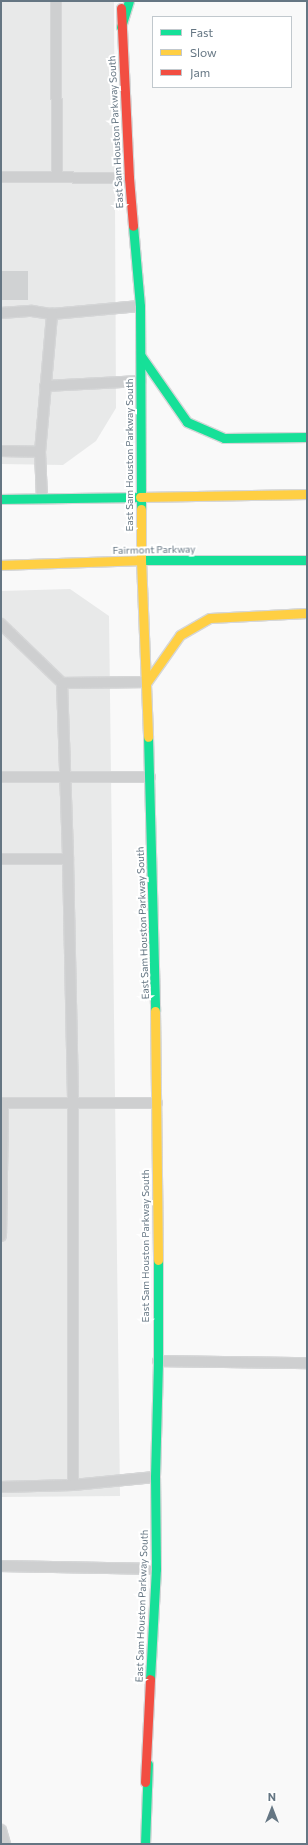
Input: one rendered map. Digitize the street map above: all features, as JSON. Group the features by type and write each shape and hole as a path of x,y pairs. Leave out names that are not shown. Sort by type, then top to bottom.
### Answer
{"main road":[{"name":"East Sam Houston Parkway South","path":"122,1 121,27 129,178 140,306 141,560 150,778 157,1103 158,1361 155,1477 156,1569 148,1764 137,1844"},
{"path":"121,27 129,1"},
{"path":"141,356 187,422 224,438 307,437"},
{"path":"1,499 140,498 307,494"},
{"name":"Fairmont Parkway","path":"1,565 141,560 307,560"},
{"path":"147,682 180,635 210,618 307,613"},
{"path":"145,1844 148,1764"}],"lane":[{"path":"56,1 57,177"},
{"path":"1,177 129,178"},
{"path":"1,313 32,311 52,314 140,306"},
{"path":"42,498 40,452 52,314"},
{"path":"45,386 141,381"},
{"path":"1,451 40,452"},
{"path":"1,616 1,624 62,683 68,859 73,1103 73,1485"},
{"path":"62,683 147,682"},
{"path":"1,777 150,778"},
{"path":"1,859 68,859"},
{"path":"1,1236 2,1103 157,1103"},
{"path":"158,1361 307,1363"},
{"path":"1,1487 73,1485 155,1477"},
{"path":"1,1566 156,1569"},
{"path":"1,1830 4,1844"}],"shaded area":[{"path":"1,1 114,1 116,408 96,441 63,465 1,464"},
{"path":"70,589 109,616 120,1496 1,1497 1,591"}],"building":[{"path":"1,271 28,271 28,300 1,300"}],"traffic: fast":[{"path":"121,27 129,1"},
{"path":"133,226 140,306 141,509"},
{"path":"141,356 187,422 224,438 307,437"},
{"path":"1,499 140,497"},
{"path":"141,560 307,560"},
{"path":"148,737 155,1011"},
{"path":"150,1679 156,1569 155,1477 158,1361 158,1260"},
{"path":"145,1844 148,1764"}],"traffic: slow":[{"path":"140,497 307,494"},
{"path":"141,509 141,560 148,737"},
{"path":"1,565 141,560"},
{"path":"147,682 180,635 210,618 307,613"},
{"path":"155,1011 158,1260"}],"traffic: jam":[{"path":"121,8 129,178 133,226"},
{"path":"145,1782 150,1679"}]}
